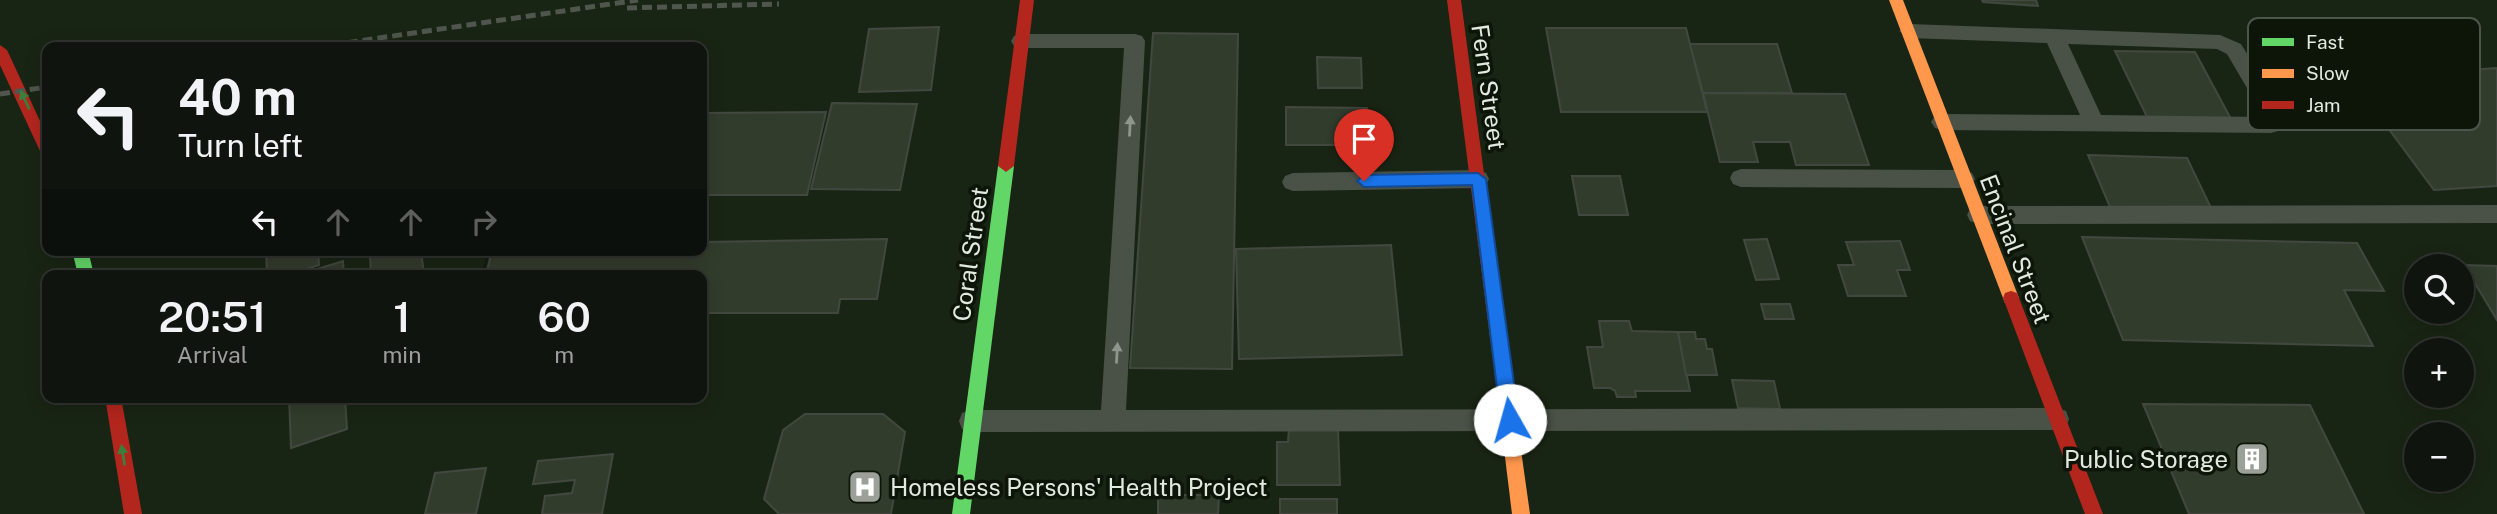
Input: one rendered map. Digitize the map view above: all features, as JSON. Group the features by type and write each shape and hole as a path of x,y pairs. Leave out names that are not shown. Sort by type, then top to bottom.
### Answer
{"main road":[{"name":"Coral Street","path":"961,514 1027,0"},
{"name":"Fern Street","path":"1454,0 1521,514"},
{"name":"Encinal Street","path":"1896,0 2094,514"},
{"path":"0,50 42,140"},
{"path":"114,403 133,514"}],"lane":[{"path":"1909,31 2228,45 2234,49 2248,72"},
{"path":"2054,36 2094,122"},
{"path":"1021,41 1135,41 1113,421"},
{"path":"1942,122 2248,125"},
{"path":"1741,178 1964,179"},
{"path":"1293,182 1478,179"},
{"path":"1978,215 2497,214"},
{"path":"971,421 2057,419"}],"shaded area":[{"path":"0,0 2497,0 2497,514 0,514"}],"building":[{"path":"1982,0 2036,0 2038,6 1983,2"},
{"path":"939,27 931,90 859,92 869,29"},
{"path":"1546,28 1686,28 1707,112 1561,112"},
{"path":"1153,33 1238,34 1232,369 1130,368"},
{"path":"1690,44 1777,44 1792,93 1703,93"},
{"path":"2115,51 2195,52 2231,119 2148,119"},
{"path":"1317,57 1361,58 1362,88 1318,88"},
{"path":"2497,68 2497,186 2434,190 2390,130 2480,130 2480,69"},
{"path":"1703,93 1845,94 1869,165 1796,165 1790,142 1753,142 1758,162 1720,162"},
{"path":"832,103 917,104 900,190 811,189"},
{"path":"1286,107 1367,108 1369,145 1286,145"},
{"path":"826,112 807,195 707,195 707,113"},
{"path":"2088,155 2187,158 2212,210 2110,207"},
{"path":"1572,176 1620,176 1628,215 1579,215"},
{"path":"2082,237 2357,243 2384,291 2344,290 2373,346 2123,340"},
{"path":"887,239 877,299 840,299 838,313 707,313 707,270 487,270 491,256 707,256 707,242"},
{"path":"1767,239 1779,279 1756,280 1744,240"},
{"path":"1900,241 1910,270 1897,270 1906,296 1848,296 1838,265 1854,265 1846,242"},
{"path":"1391,245 1402,355 1239,359 1236,249"},
{"path":"266,256 318,256 319,265 303,270 267,270"},
{"path":"422,256 423,270 371,270 370,257"},
{"path":"343,261 344,270 314,270"},
{"path":"2474,265 2497,266 2497,320 2474,282"},
{"path":"1761,304 1790,304 1794,319 1765,319"},
{"path":"1599,321 1629,321 1632,331 1678,332 1690,391 1635,391 1636,397 1617,397 1615,391 1610,388 1594,388 1587,347 1603,347"},
{"path":"1678,332 1695,332 1696,339 1705,339 1707,349 1712,349 1717,375 1686,375"},
{"path":"1732,380 1774,381 1780,409 1738,408"},
{"path":"289,403 345,403 347,429 291,448"},
{"name":"Public Storage","path":"2143,404 2310,405 2364,514 2189,514"},
{"path":"805,414 883,414 905,432 891,514 779,514 764,499 783,430"},
{"path":"1289,428 1338,429 1340,485 1277,485 1277,442 1288,442"},
{"path":"613,454 602,514 542,514 545,496 572,493 575,480 533,484 538,461"},
{"path":"486,468 476,514 425,514 435,473"},
{"path":"1158,495 1219,495 1218,514 1158,514"},
{"path":"1280,499 1337,499 1337,514 1280,514"}],"railway":[{"path":"352,42 638,0"},
{"path":"627,8 779,4"},
{"path":"0,94 42,88"}],"traffic: fast":[{"path":"961,514 1006,166"},
{"path":"81,256 85,270"}],"traffic: slow":[{"path":"1896,0 2011,298"},
{"path":"1506,400 1521,514"}],"traffic: jam":[{"path":"1006,166 1027,0"},
{"path":"1454,0 1506,400"},
{"path":"0,50 42,140"},
{"path":"2011,298 2094,514"},
{"path":"114,403 133,514"}],"place":[{"name":"Public Storage","path":"2252,459"},
{"name":"Homeless Persons' Health Project","path":"865,487"}],"route":[{"path":"1364,181 1478,179 1510,420"}]}
